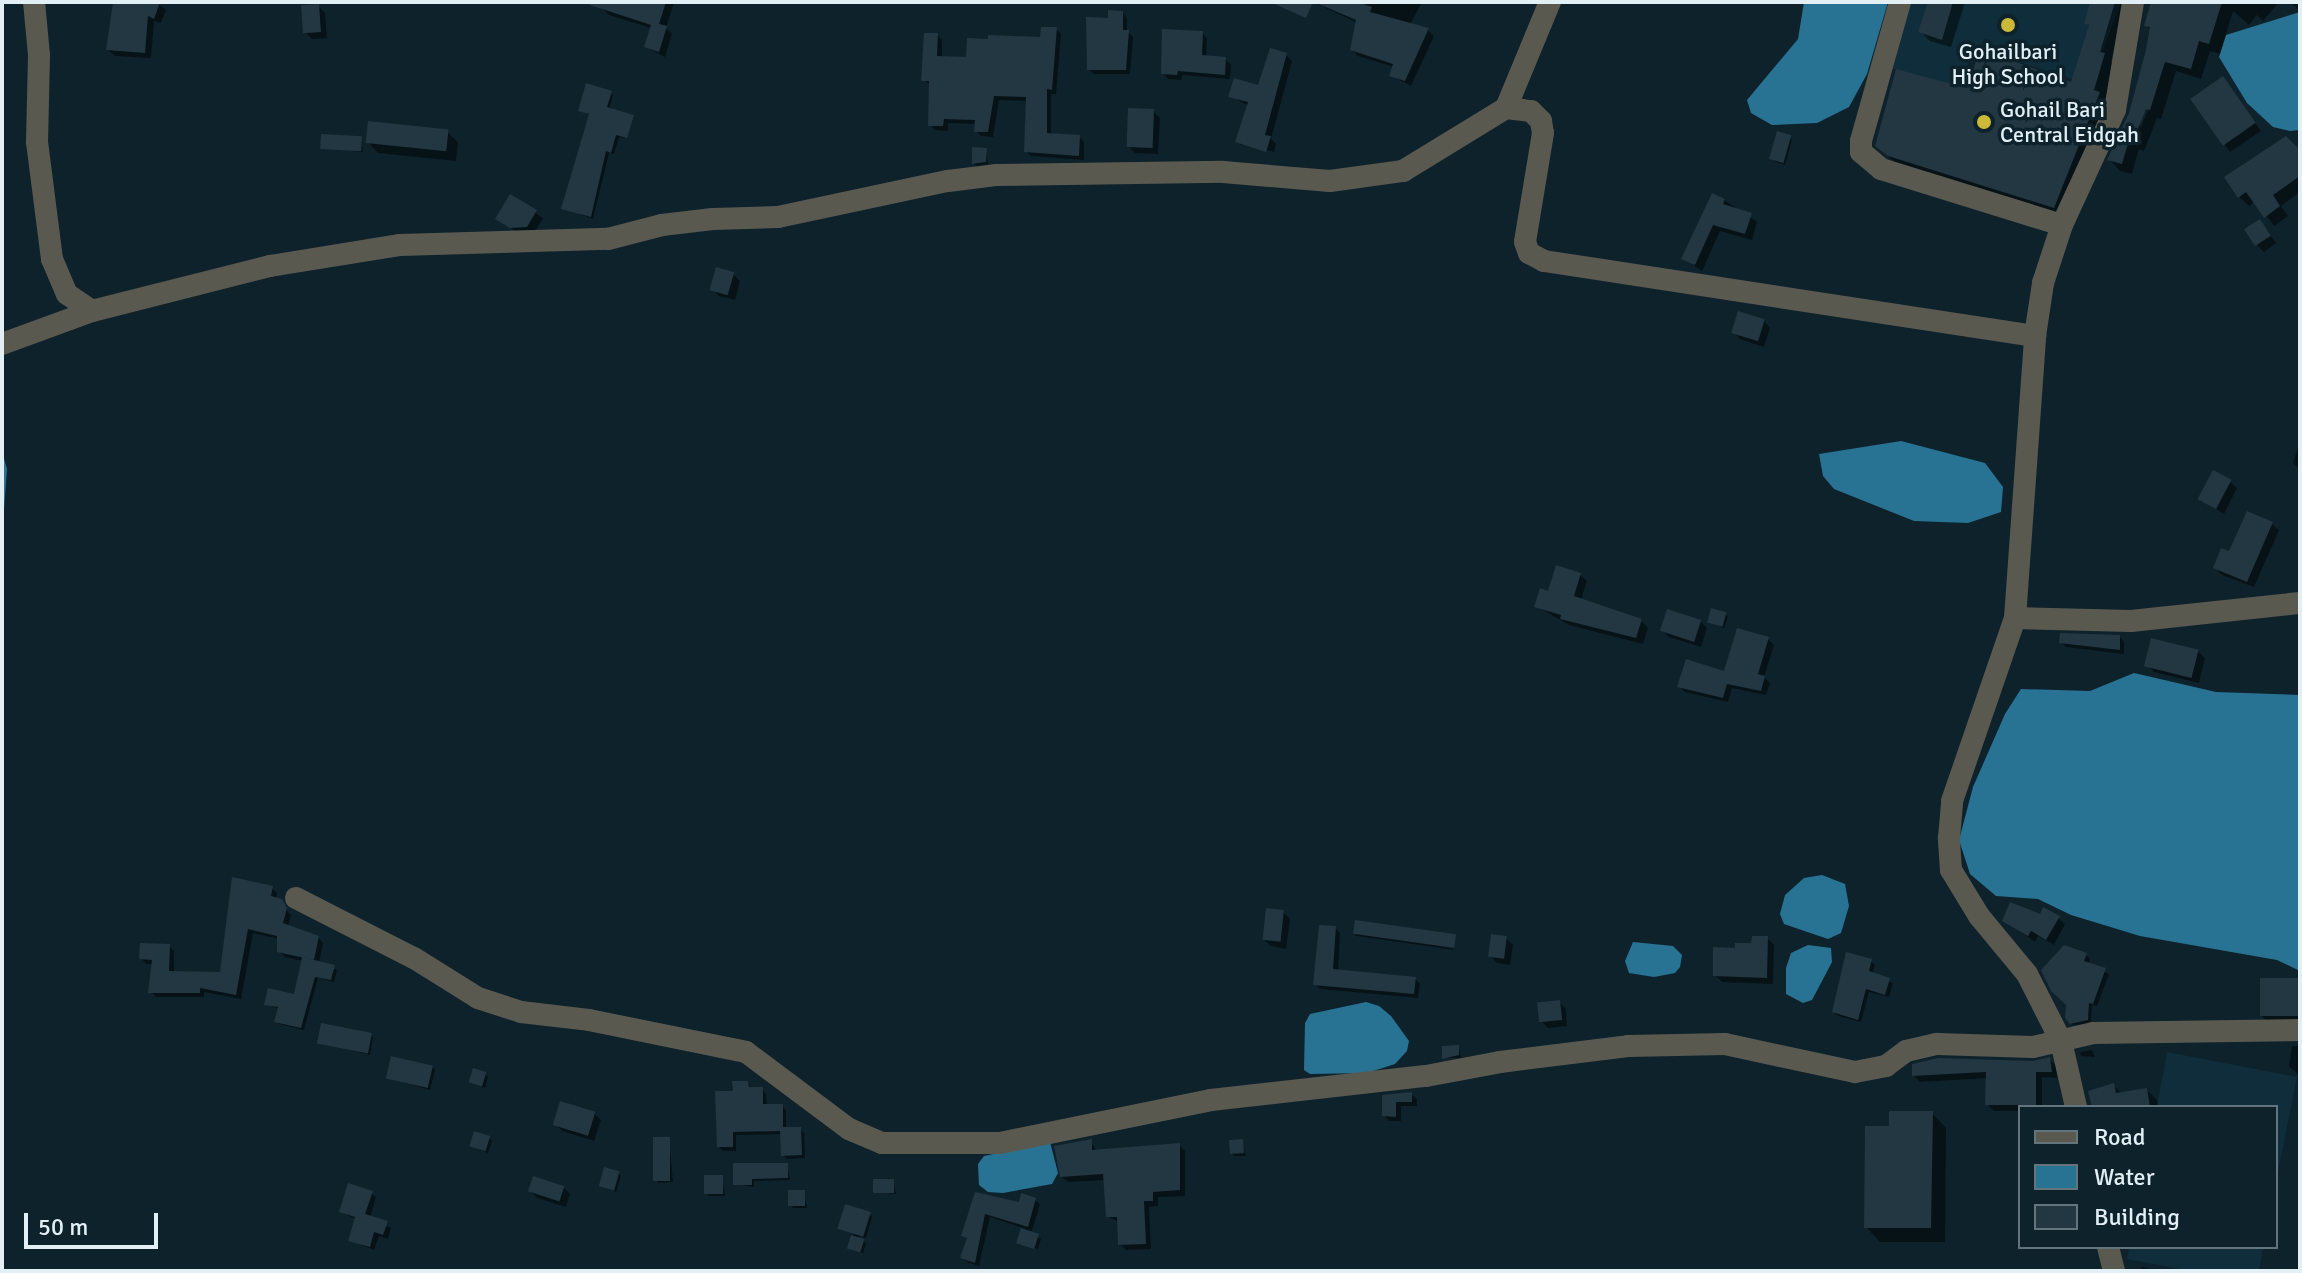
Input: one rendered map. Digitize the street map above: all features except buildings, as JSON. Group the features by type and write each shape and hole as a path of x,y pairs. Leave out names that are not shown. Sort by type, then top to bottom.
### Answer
{"street":[{"path":"34,2 39,55 37,142 52,259 67,294 92,311"},
{"path":"2,344 92,311 316,257 400,245 608,239 675,223 778,217 948,181 996,175 1223,172 1330,181 1403,171 1506,108 1550,2"},
{"path":"1900,2 1861,141 1861,152 1881,169 2062,225"},
{"path":"2076,1105 2061,1041 2027,974 1979,916 1951,870 1952,801 2015,618 2035,336 2043,283 2062,225 2115,110 2133,2"},
{"path":"1506,108 1531,111 1541,121 1543,133 1525,242 1529,253 1544,261 2035,336"},
{"path":"2015,618 2131,621 2300,603"},
{"path":"296,898 414,958 478,998 521,1012 589,1020 746,1052 849,1129 882,1143 1000,1143 1211,1100 1426,1076 1500,1062 1628,1046 1725,1044 1855,1072 1886,1066 1906,1051 1937,1044 2033,1047 2093,1033 2300,1030"},
{"path":"2108,1249 2114,1271"}],"shaded area":[{"name":"Gohailbari High School","path":"1909,2 2121,2 2091,85 1976,48 1958,86 1893,69"},
{"path":"2167,1052 2297,1077 2278,1172 2278,1105 2157,1105"},
{"path":"2129,1249 2263,1249 2259,1271 2190,1271 2127,1259"}],"water":[{"path":"1804,2 1888,2 1867,74 1849,107 1817,123 1772,125 1751,113 1747,100 1798,39"},
{"path":"2300,12 2300,130 2290,131 2273,127 2247,103 2219,57 2226,35"},
{"path":"1901,441 1985,463 2003,487 2001,512 1968,523 1914,521 1834,489 1823,476 1819,454"},
{"path":"2,451 7,469 2,536"},
{"path":"2134,673 2216,692 2300,695 2300,971 2277,960 2140,936 2071,915 2038,899 1996,896 1970,874 1959,840 1973,787 2005,714 2021,689 2090,691"},
{"path":"1822,875 1845,884 1849,906 1841,933 1828,939 1784,924 1780,914 1785,895 1804,878"},
{"path":"1633,942 1673,946 1682,955 1680,967 1675,973 1654,977 1629,973 1625,961"},
{"path":"1808,945 1831,948 1832,962 1812,1000 1803,1003 1786,994 1786,968 1791,953"},
{"path":"1366,1002 1379,1006 1391,1016 1409,1041 1407,1051 1395,1064 1367,1073 1310,1074 1304,1070 1305,1023 1310,1014"},
{"path":"1050,1142 1058,1173 1052,1184 1003,1193 988,1192 979,1185 978,1164 984,1156"}],"place":[{"name":"Gohailbari High School","path":"2008,25"},
{"name":"Gohail Bari Central Eidgah","path":"1984,122"}]}
